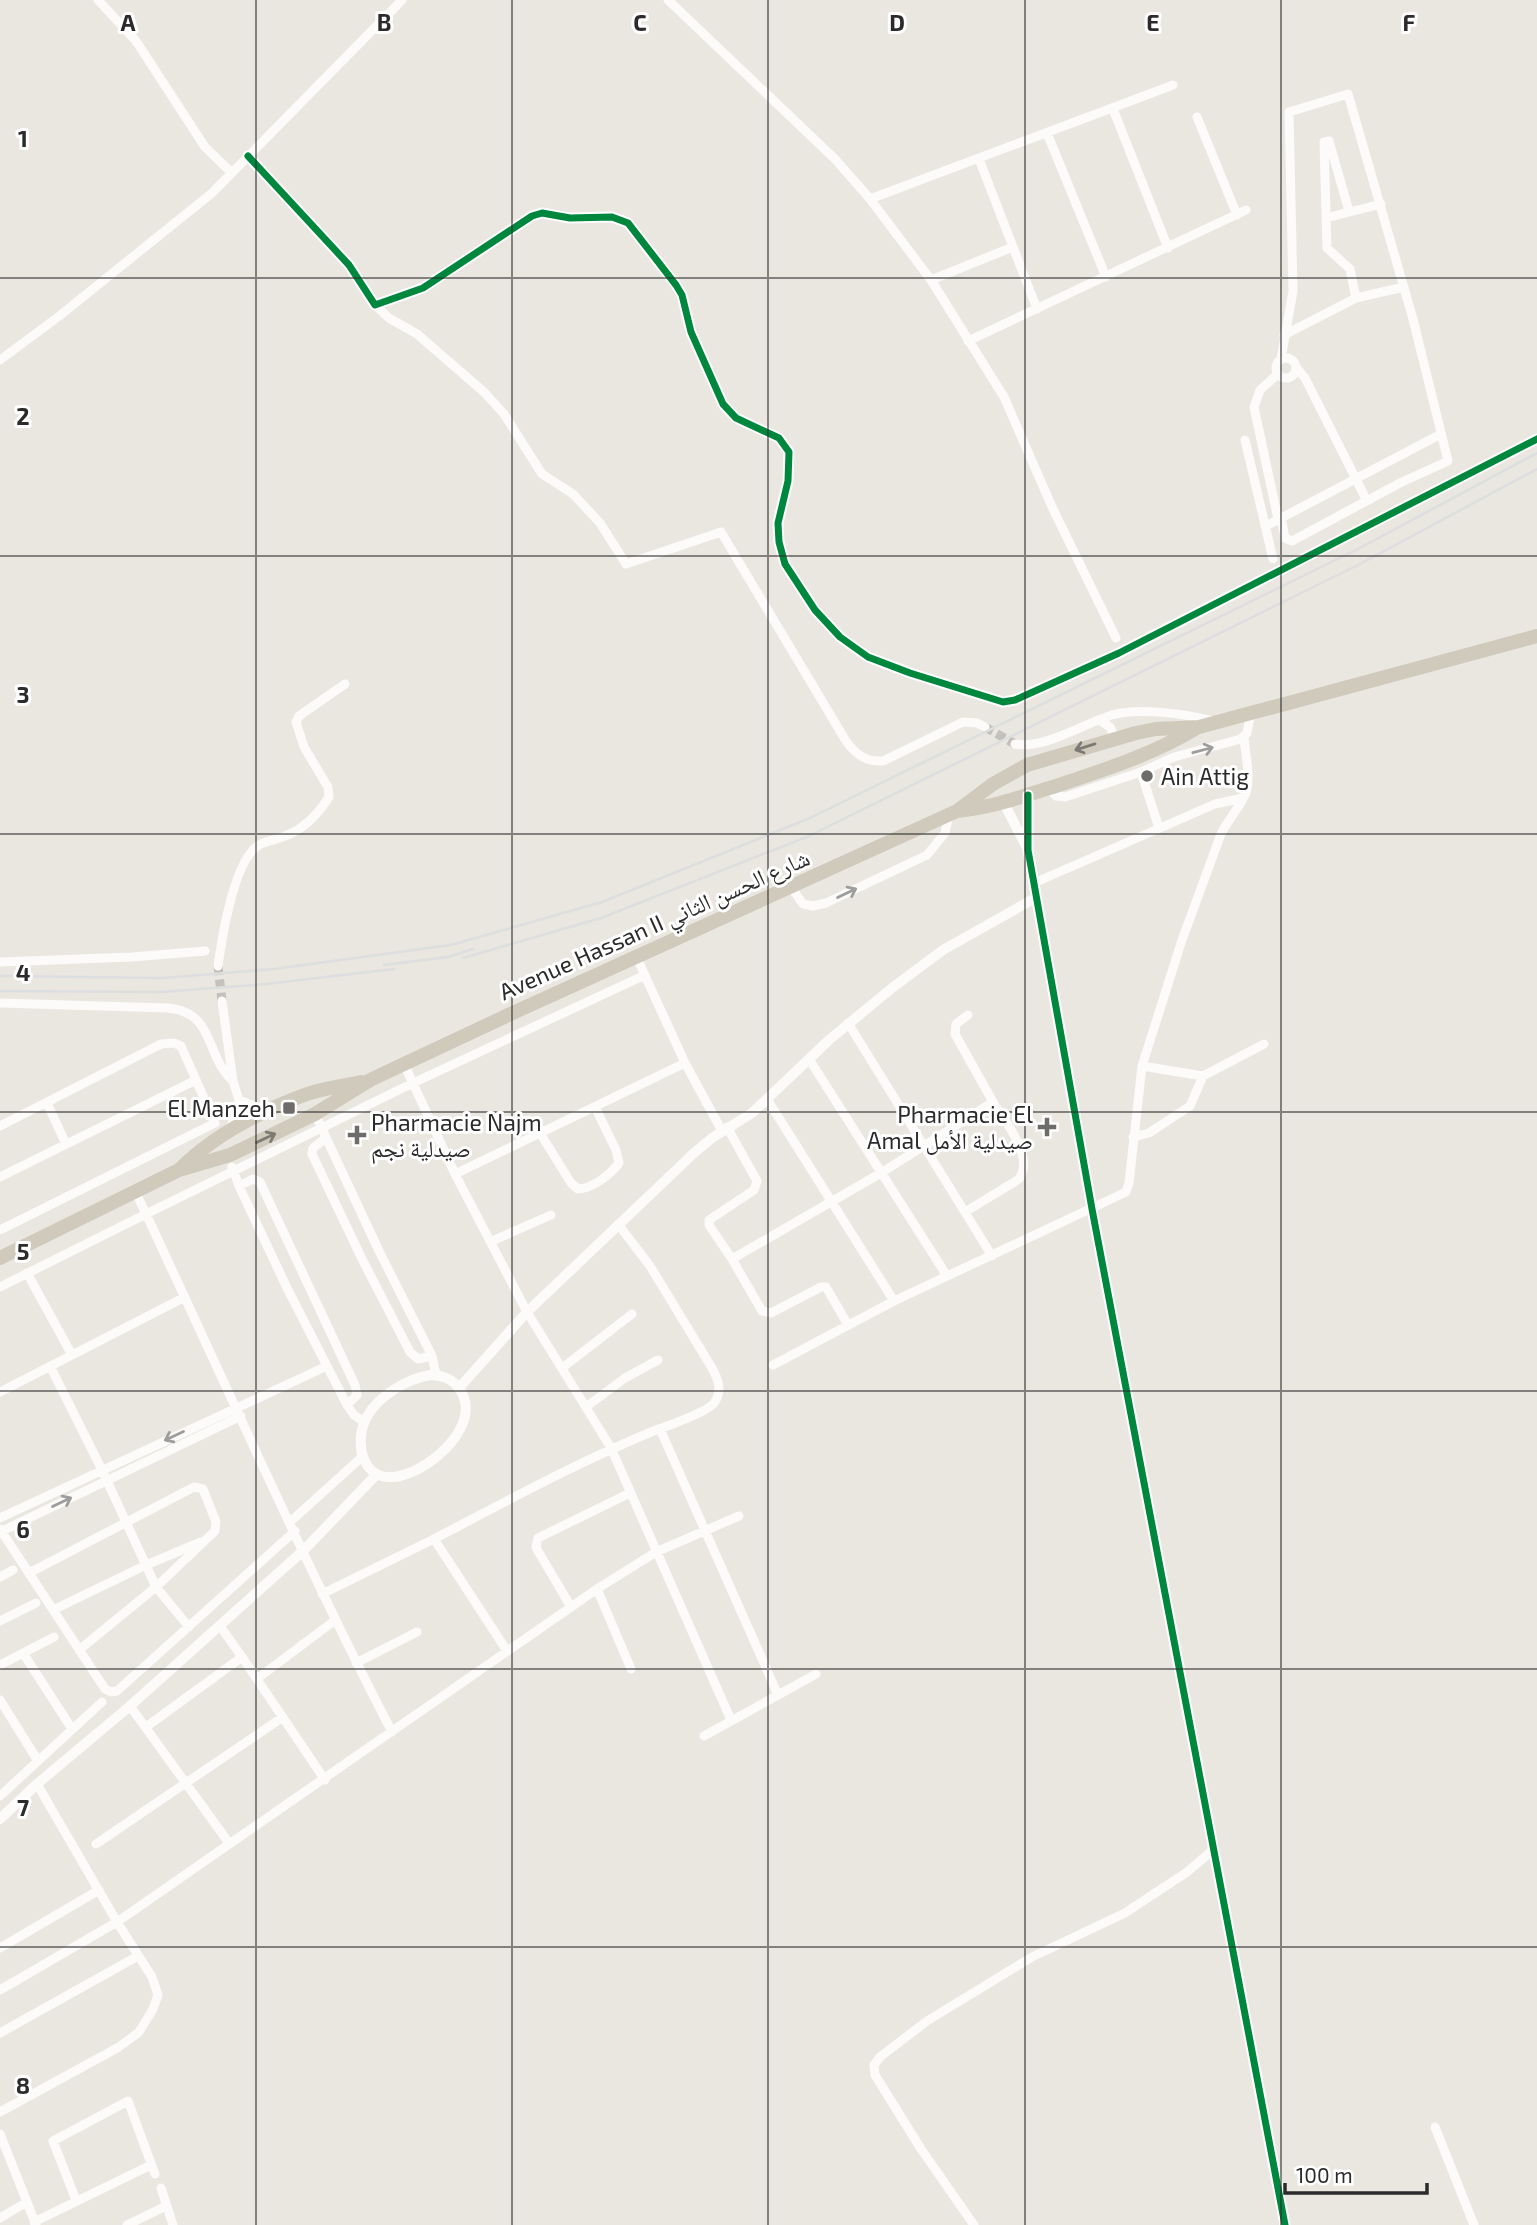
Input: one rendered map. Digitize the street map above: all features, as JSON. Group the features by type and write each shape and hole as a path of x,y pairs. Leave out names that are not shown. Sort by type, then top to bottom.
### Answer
{"main road":[{"name":"Avenue Hassan II شارع الحسن الثاني","path":"179,1170 199,1150 230,1130 307,1094 370,1080 953,813 1017,770 1122,736 1156,729 1199,727 1537,636"},
{"name":"Avenue Hassan II شارع الحسن الثاني","path":"953,813 1004,803 1138,766 1199,727"},
{"path":"1122,736 1136,739 1139,746 1138,766"},
{"path":"1017,770 1011,779 1012,787 1016,793 1025,796"},
{"name":"Avenue Hassan II شارع الحسن الثاني","path":"0,1258 179,1170 230,1155 318,1121 370,1080"},
{"path":"307,1094 315,1103 318,1121"},
{"path":"230,1130 225,1144 230,1155"}],"street":[{"path":"98,0 136,41 205,147 232,173"},
{"path":"0,360 58,317 212,193 402,0"},
{"path":"668,0 835,159 870,199 931,280 1012,413 1053,509 1116,638"},
{"path":"870,199 1173,85"},
{"path":"1278,374 1260,390 1254,407 1285,538 1292,541 1367,500 1448,461 1404,287 1348,94 1289,112 1293,291 1281,359 1276,368 1278,374 1288,378 1297,368"},
{"path":"1113,109 1168,248"},
{"path":"1197,117 1237,215"},
{"path":"1047,134 1106,277"},
{"path":"1349,211 1329,141 1324,142 1327,248 1350,269 1356,298"},
{"path":"248,156 349,264 375,305 389,318 417,334 484,392 504,414 542,474 573,494 600,523 625,564 722,533 846,741 861,756 873,761 883,761 963,722 977,723 985,727"},
{"path":"979,159 1037,309"},
{"path":"1326,218 1381,204"},
{"path":"968,341 1246,210"},
{"path":"375,305 423,288 537,214 570,218 612,217 628,223 682,295 691,332 723,404 743,423 771,432 789,452 788,481 778,523 779,542 785,564 814,610 840,637 868,657 1003,702 1119,653 1537,439"},
{"path":"931,280 1013,247"},
{"path":"1284,335 1356,298 1404,287"},
{"path":"1281,359 1292,359 1305,378 1367,500"},
{"path":"1266,526 1441,434"},
{"path":"1245,440 1273,559"},
{"path":"218,966 224,923 243,865 250,853 263,843 302,828 329,797 328,787 304,747 296,722 299,716 345,684"},
{"path":"1015,744 1031,745 1114,714 1132,712 1186,715 1217,722"},
{"path":"773,1365 894,1301 1126,1192 1142,1066 1182,940 1221,834 1227,820 1243,798 1247,782 1244,737 1251,712"},
{"path":"1099,720 1122,736"},
{"path":"1160,828 1138,766 1244,737"},
{"path":"1025,796 1028,850 1092,1209 1285,2225"},
{"path":"1034,883 1215,804 1243,798"},
{"path":"1004,803 1028,850"},
{"path":"791,887 803,904 813,906 826,903 927,855 945,833 953,813"},
{"path":"459,1388 527,1312 670,1174 724,1129 746,1117 848,1023 892,988 943,950 1037,897"},
{"path":"0,962 205,951"},
{"path":"636,956 685,1063 757,1181 754,1191 709,1220 709,1225 762,1311 771,1313 821,1287 826,1287 848,1325"},
{"path":"0,1287 233,1171 318,1121 411,1084 645,975"},
{"path":"222,1001 233,1081 239,1100 230,1130"},
{"path":"0,1003 167,1008 187,1012 200,1021 219,1063 233,1081"},
{"path":"965,1212 1019,1179 1024,1166 1022,1152 955,1034 957,1024 968,1015"},
{"path":"848,1023 992,1256"},
{"path":"0,1126 165,1043 181,1046 215,1123 0,1230"},
{"path":"1142,1066 1203,1076 1264,1044"},
{"path":"809,1059 947,1276"},
{"path":"455,1174 685,1063"},
{"path":"404,1064 455,1174 527,1312 611,1448 731,1720"},
{"path":"1133,1137 1149,1133 1190,1106 1203,1076"},
{"path":"0,1177 196,1080"},
{"path":"766,1099 894,1301"},
{"path":"239,1100 270,1111"},
{"path":"732,1259 833,1202 993,1102"},
{"path":"47,1103 66,1144"},
{"path":"540,1133 571,1183 578,1189 588,1188 619,1163 616,1150 595,1107"},
{"path":"318,1121 432,1356 436,1375"},
{"path":"326,1138 315,1146 312,1154 362,1259 410,1352 418,1359 432,1356"},
{"path":"230,1155 239,1186 287,1288 347,1405 354,1415 364,1422"},
{"path":"239,1186 253,1179 260,1182 358,1391 355,1399 347,1405"},
{"path":"135,1191 304,1550 334,1621 391,1732"},
{"path":"492,1241 551,1215"},
{"path":"322,1594 611,1448 714,1404 719,1380 650,1266 618,1224"},
{"path":"362,1259 379,1251"},
{"path":"27,1273 72,1355"},
{"path":"287,1288 304,1279"},
{"path":"0,1392 185,1297"},
{"path":"562,1368 632,1314"},
{"path":"586,1407 625,1378 658,1360"},
{"path":"50,1366 156,1587 189,1627"},
{"path":"0,1518 327,1366"},
{"path":"436,1375 449,1379 459,1388 466,1406 464,1419 443,1452 426,1466 405,1475 388,1478 367,1467 360,1444 364,1422 373,1408 396,1389 423,1376 436,1375"},
{"path":"240,1416 0,1531 105,1689 111,1692 117,1691 295,1531"},
{"path":"660,1429 778,1695"},
{"path":"290,1521 362,1457"},
{"path":"2,1814 130,1706 304,1550 377,1474"},
{"path":"29,1573 125,1521 194,1488 203,1489 216,1522 215,1531 156,1587 79,1650"},
{"path":"571,1607 536,1547 538,1538 631,1493"},
{"path":"0,1990 117,1922 597,1589 656,1552 739,1516"},
{"path":"53,1610 146,1564 207,1539"},
{"path":"434,1539 506,1651"},
{"path":"0,1577 13,1570"},
{"path":"597,1589 631,1669"},
{"path":"0,1621 36,1603"},
{"path":"258,1678 334,1621"},
{"path":"220,1626 258,1678 325,1780"},
{"path":"356,1663 417,1632"},
{"path":"0,1665 54,1637"},
{"path":"23,1653 72,1729"},
{"path":"146,1727 242,1657"},
{"path":"704,1736 816,1674"},
{"path":"0,1700 38,1761"},
{"path":"0,1796 102,1702"},
{"path":"130,1706 229,1843"},
{"path":"96,1844 283,1717"},
{"path":"0,2112 119,2047 139,2032 158,1995 152,1978 37,1784"},
{"path":"974,2225 921,2150 875,2075 876,2062 900,2040 928,2021 1026,1961 1150,1898 1214,1849"},
{"path":"0,1948 99,1890"},
{"path":"0,2033 138,1956"},
{"path":"76,2200 53,2141 128,2101 155,2174"},
{"path":"1435,2127 1474,2225"},
{"path":"0,2134 35,2223 76,2200 151,2165"},
{"path":"161,2188 173,2225"},
{"path":"0,2218 27,2202"},
{"path":"127,2225 166,2206"}],"tunnel":[{"path":"985,727 1015,744"},
{"path":"218,966 222,1001"}],"railway":[{"path":"0,976 163,978 274,969 451,945 602,902 810,818 1358,549 1537,453"},
{"path":"463,958 601,918 809,836 1360,564 1537,469"},
{"path":"384,965 448,957 473,949"},
{"path":"0,991 161,992 266,984 394,969"}],"cycle path":[{"path":"248,156 349,265 375,305 423,288 532,216 542,213 570,218 612,217 628,223 682,295 691,332 723,404 736,418 779,438 789,452 788,481 778,523 779,542 785,564 815,610 840,637 868,657 1003,702 1015,700 1119,653 1537,439"},
{"path":"1028,795 1028,850 1092,1209 1285,2225"}],"place":[{"name":"Ain Attig","path":"1147,776"},
{"name":"El Manzeh","path":"289,1108"},
{"name":"Pharmacie El Amal صيدلية الأمل","path":"1047,1127"},
{"name":"Pharmacie Najm صيدلية نجم","path":"357,1135"}]}
